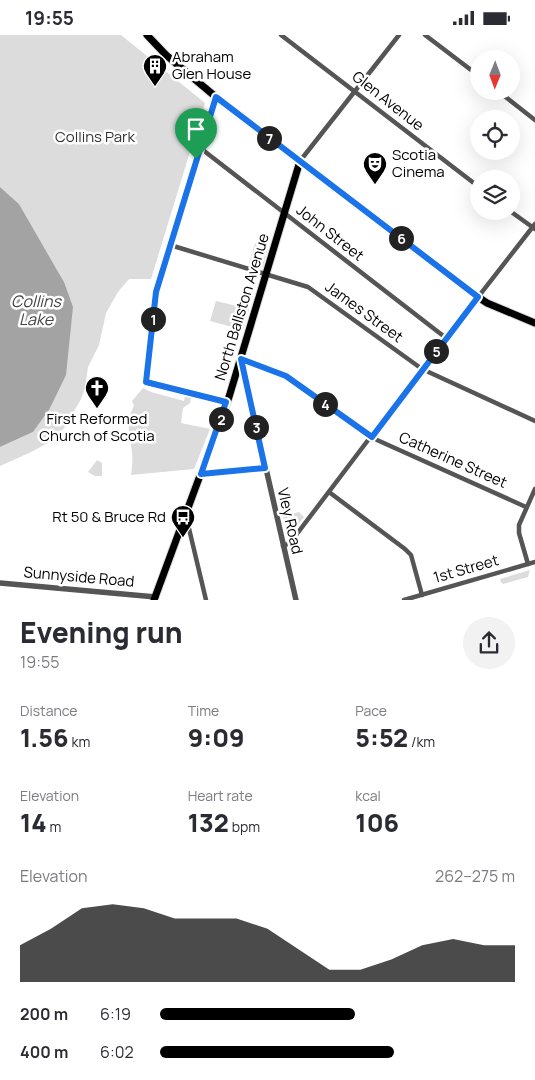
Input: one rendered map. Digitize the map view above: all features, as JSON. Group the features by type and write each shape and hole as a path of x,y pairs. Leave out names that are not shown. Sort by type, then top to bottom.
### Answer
{"main road":[{"path":"148,35 166,55 216,97 478,297 487,303 535,323"},
{"path":"153,35 156,44"},
{"name":"North Ballston Avenue","path":"155,598 241,359 300,161"}],"street":[{"name":"Glen Avenue","path":"281,35 470,180"},
{"path":"300,161 398,35"},
{"path":"426,35 470,69"},
{"path":"216,97 199,147 156,292 146,382 226,402"},
{"path":"509,100 535,120"},
{"name":"John Street","path":"199,147 446,338"},
{"path":"283,546 290,543 422,369 534,227 520,218"},
{"name":"James Street","path":"170,245 308,287 422,369 535,421"},
{"name":"Catherine Street","path":"241,359 286,376 372,437 526,507"},
{"name":"Vley Road","path":"241,359 296,600"},
{"path":"201,474 265,468"},
{"path":"528,564 519,529 526,507 535,489"},
{"path":"329,492 406,549 411,555 422,595"},
{"path":"186,516 206,600"},
{"name":"1st Street","path":"404,600 535,562"},
{"name":"Sunnyside Road","path":"0,583 155,598"}],"green space":[{"name":"Collins Park","path":"0,35 121,35 205,103 151,279 129,279 118,292 106,313 99,345 88,367 85,388 81,399 65,427 52,441 0,466 0,447 33,432 49,410 64,282 19,204 0,187"},
{"path":"255,243 268,247 263,267 249,263"},
{"path":"216,301 249,309 243,330 210,321"},
{"path":"143,388 184,401 185,396 191,398 190,403 183,408 181,423 210,429 194,469 131,475 132,458 129,428 131,412 134,406 132,401"},
{"path":"97,460 102,463 102,476 95,476 88,472"},
{"path":"299,512 304,517 288,536 283,516"},
{"path":"530,570 528,577 503,584 501,582 500,579"}],"water":[{"name":"Collins Lake","path":"0,187 19,204 64,282 73,307 66,375 49,410 33,432 0,447"}],"place":[{"name":"Abraham Glen House","path":"155,87"},
{"name":"Scotia Cinema","path":"375,185"},
{"name":"First Reformed Church of Scotia","path":"97,409"},
{"name":"Rt 50 & Bruce Rd","path":"183,538"}],"route":[{"path":"216,97 478,297 372,437 286,376 241,359 265,468 201,474 226,402 146,382 156,292 196,159 216,97"}]}
